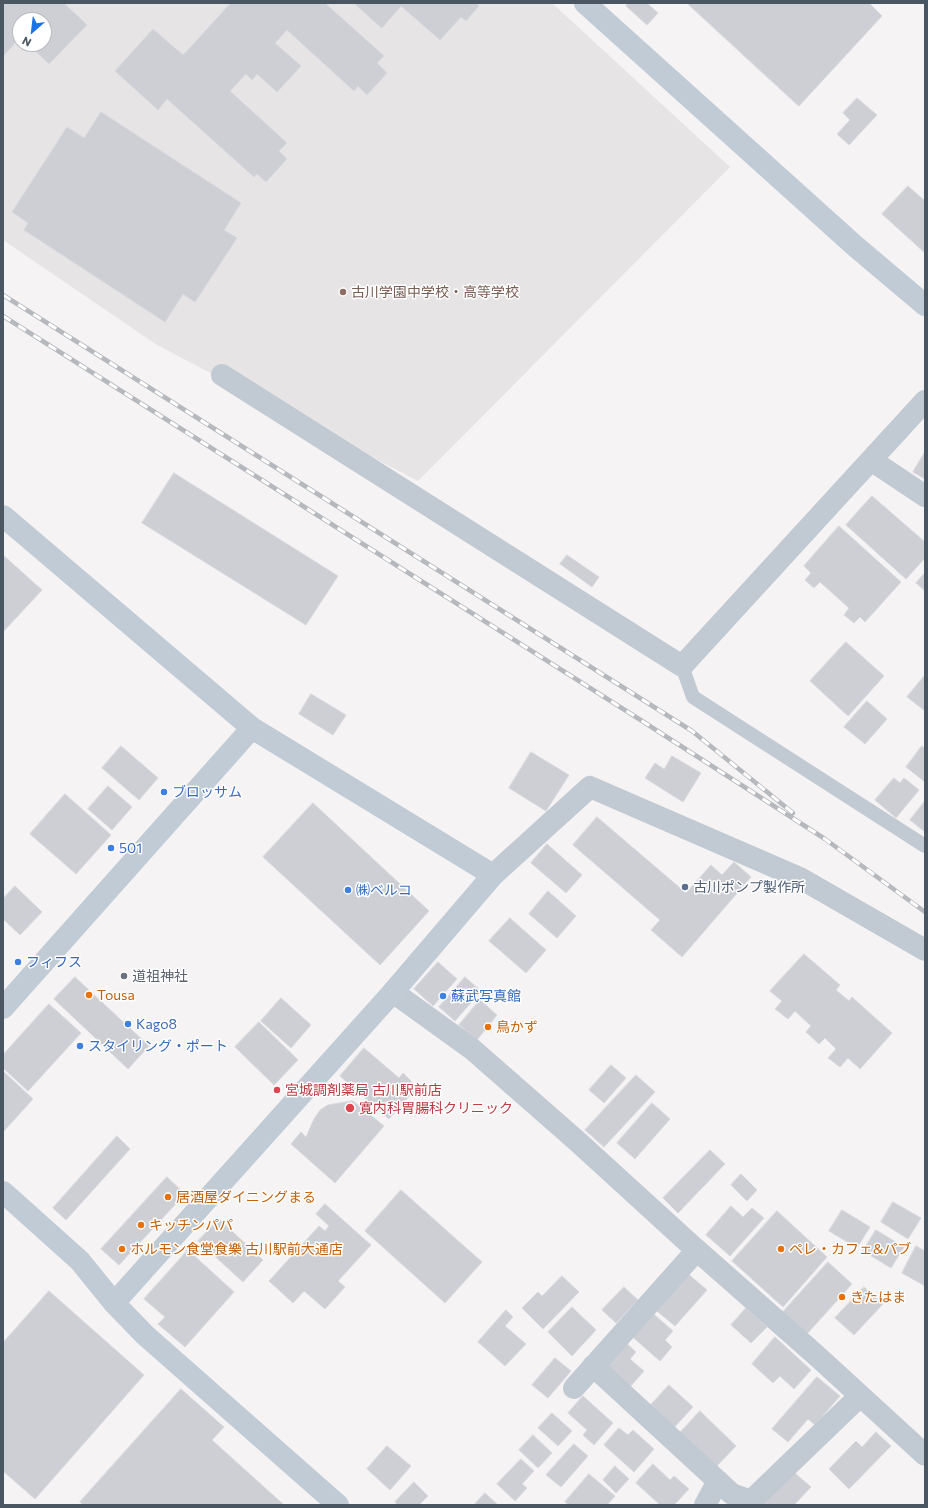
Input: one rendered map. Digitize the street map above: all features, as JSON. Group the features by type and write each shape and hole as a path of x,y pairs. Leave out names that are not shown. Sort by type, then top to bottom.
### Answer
{"street":[{"path":"584,3 855,246 925,305"},
{"path":"222,375 682,666 925,401"},
{"path":"871,460 925,496"},
{"path":"3,516 252,728 493,875"},
{"path":"3,1008 252,728"},
{"path":"114,1303 393,992 493,875 590,787 800,878 925,950"},
{"path":"393,992 472,1049 577,1140 925,1455"},
{"path":"3,1192 80,1261 114,1303 145,1334 338,1505"},
{"path":"574,1388 697,1250"},
{"path":"593,1366 732,1494 751,1501 860,1396"},
{"path":"705,1505 718,1481"}],"lane":[{"path":"682,666 693,697 925,846"}],"shaded area":[{"name":"古川学園中学校・高等学校","path":"3,3 552,3 730,167 418,481 157,345 3,240"}],"building":[{"path":"3,3 64,3 87,25 49,64 36,52 52,52 52,12 12,12 12,46 3,56"},
{"path":"231,3 325,3 384,56 377,63 387,73 367,95 358,86 354,91 287,30 275,43 301,66 277,92 257,74 252,80 246,74 230,91 287,143 279,151 287,159 266,182 257,174 254,177 167,99 158,110 115,71 153,29 183,55"},
{"path":"354,3 476,3 479,6 466,21 461,17 440,40 401,6 382,28"},
{"path":"628,3 647,3 658,13 647,25 626,6"},
{"path":"687,3 869,3 882,16 799,106"},
{"path":"857,98 877,115 849,145 837,134 850,120 843,113"},
{"path":"101,112 241,203 224,230 237,238 195,302 183,294 165,322 24,230 28,223 12,212 67,127 84,138"},
{"path":"908,186 925,201 925,253 882,214"},
{"path":"925,452 925,479 913,472"},
{"path":"174,473 338,576 306,625 142,523"},
{"path":"872,496 925,542 925,558 906,579 846,525"},
{"path":"839,526 901,582 865,622 860,617 854,623 844,615 849,608 820,582 814,588 805,580 811,573 804,566"},
{"path":"3,555 42,590 3,632"},
{"path":"567,555 599,577 592,587 560,564"},
{"path":"925,573 925,591 916,583"},
{"path":"846,642 884,676 848,716 810,681"},
{"path":"925,675 925,711 907,697"},
{"path":"311,694 346,715 333,735 299,714"},
{"path":"867,701 887,719 865,744 844,727"},
{"path":"121,746 158,778 139,800 102,768"},
{"path":"922,746 925,749 925,782 906,767"},
{"path":"531,752 569,775 546,811 509,788"},
{"path":"672,756 701,773 683,802 645,778 655,763 664,769"},
{"path":"894,778 900,783 904,778 919,790 896,818 875,800"},
{"path":"108,786 132,807 112,830 88,809"},
{"path":"65,794 111,835 76,874 30,834"},
{"path":"925,801 925,832 910,820"},
{"path":"313,803 429,911 380,965 263,857"},
{"path":"597,817 686,893 711,865 722,875 734,862 751,877 682,957 651,930 660,920 573,845"},
{"path":"547,844 582,875 566,893 531,863"},
{"path":"15,886 42,912 20,935 3,919 3,899"},
{"path":"548,891 576,916 557,938 529,914"},
{"path":"510,918 546,950 526,973 489,941"},
{"path":"804,954 840,985 836,990 849,1001 852,997 892,1033 860,1069 848,1058 840,1067 828,1058 836,1049 825,1038 819,1044 806,1032 811,1026 795,1011 788,1019 775,1009 782,1001 770,991"},
{"path":"438,962 457,979 433,1006 414,989"},
{"path":"75,977 149,1046 128,1069 54,999"},
{"path":"465,977 481,991 455,1021 439,1007"},
{"path":"281,998 311,1025 291,1048 261,1021"},
{"path":"480,1000 497,1015 477,1040 459,1025"},
{"path":"49,1004 81,1033 28,1091 3,1068 3,1055"},
{"path":"259,1022 298,1060 274,1085 235,1047"},
{"path":"364,1048 399,1078 403,1073 412,1082 409,1086 414,1091 389,1119 340,1076"},
{"path":"611,1065 626,1078 604,1103 589,1090"},
{"path":"3,1071 33,1099 3,1132"},
{"path":"636,1075 655,1092 604,1147 585,1130"},
{"path":"353,1101 384,1126 335,1183 291,1144 301,1132 306,1137 320,1110 328,1105"},
{"path":"652,1103 670,1119 635,1159 617,1143"},
{"path":"117,1136 130,1149 66,1220 53,1208"},
{"path":"710,1150 725,1164 678,1213 663,1198"},
{"path":"741,1174 757,1190 747,1201 731,1185"},
{"path":"167,1177 185,1194 119,1265 101,1249"},
{"path":"401,1190 482,1262 445,1303 365,1231"},
{"path":"893,1202 921,1218 908,1239 881,1222"},
{"path":"325,1204 371,1245 338,1281 345,1287 325,1309 304,1291 293,1303 269,1281 319,1226 325,1231 329,1226 316,1214"},
{"path":"731,1206 743,1217 752,1208 764,1218 730,1256 706,1235"},
{"path":"842,1210 870,1227 857,1248 829,1231"},
{"path":"777,1211 827,1257 783,1307 732,1261"},
{"path":"219,1219 263,1260 243,1282 198,1241"},
{"path":"876,1230 904,1247 891,1268 863,1251"},
{"path":"916,1246 925,1251 925,1286 902,1273"},
{"path":"188,1250 234,1292 185,1347 158,1324 165,1317 144,1299"},
{"path":"828,1262 852,1284 806,1335 782,1313"},
{"path":"687,1273 707,1290 675,1326 652,1307"},
{"path":"562,1276 579,1292 543,1329 522,1308 538,1292 542,1296"},
{"path":"624,1287 638,1300 616,1323 602,1310"},
{"path":"864,1287 883,1304 854,1335 835,1318"},
{"path":"49,1291 144,1375 35,1499 3,1471 3,1343"},
{"path":"572,1307 596,1330 572,1356 548,1332"},
{"path":"746,1308 767,1327 751,1343 731,1325"},
{"path":"506,1310 513,1317 505,1326 526,1344 505,1366 478,1342"},
{"path":"649,1310 673,1331 665,1340 672,1347 660,1361 628,1333"},
{"path":"775,1337 811,1370 794,1389 780,1376 773,1383 752,1364"},
{"path":"624,1341 636,1352 630,1359 644,1371 629,1388 603,1363"},
{"path":"555,1358 571,1371 548,1398 532,1385"},
{"path":"817,1377 840,1396 815,1425 808,1419 788,1442 772,1429"},
{"path":"669,1385 693,1407 671,1431 647,1409"},
{"path":"181,1389 224,1427 212,1440 284,1505 83,1505 80,1502"},
{"path":"583,1396 613,1423 594,1445 583,1435 587,1430 568,1413"},
{"path":"700,1411 736,1446 713,1470 677,1436"},
{"path":"552,1413 572,1431 558,1446 538,1428"},
{"path":"619,1428 628,1435 633,1430 654,1449 634,1472 604,1445"},
{"path":"876,1432 891,1446 849,1489 829,1469 856,1441 862,1447"},
{"path":"533,1435 552,1453 538,1468 519,1450"},
{"path":"574,1444 588,1456 561,1487 546,1475"},
{"path":"387,1446 411,1466 390,1490 367,1469"},
{"path":"521,1459 534,1471 522,1484 527,1488 515,1501 497,1484"},
{"path":"653,1464 670,1480 674,1476 689,1489 674,1505 660,1505 636,1483"},
{"path":"615,1466 629,1479 616,1493 603,1480"},
{"path":"788,1467 811,1487 794,1505 765,1505 759,1500"},
{"path":"589,1474 615,1496 607,1505 569,1505 565,1502"},
{"path":"414,1482 428,1496 419,1505 398,1505 395,1502"},
{"path":"485,1493 498,1505 474,1505"}],"railway":[{"path":"3,295 692,731 793,813"},
{"path":"3,316 639,719 825,839 925,912"}],"place":[{"name":"古川学園中学校・高等学校","path":"343,292"},
{"name":"ブロッサム","path":"164,792"},
{"name":"501","path":"111,848"},
{"name":"古川ポンプ製作所","path":"685,887"},
{"name":"㈱ベルコ","path":"348,890"},
{"name":"フィフス","path":"18,962"},
{"name":"道祖神社","path":"124,976"},
{"name":"Tousa","path":"89,995"},
{"name":"蘇武写真館","path":"443,996"},
{"name":"Kago8","path":"128,1024"},
{"name":"鳥かず","path":"488,1027"},
{"name":"スタイリング・ポート","path":"80,1046"},
{"name":"宮城調剤薬局 古川駅前店","path":"277,1090"},
{"name":"寛内科胃腸科クリニック","path":"350,1108"},
{"name":"居酒屋ダイニングまる","path":"168,1197"},
{"name":"キッチンパパ","path":"141,1225"},
{"name":"ホルモン食堂食樂 古川駅前大通店","path":"122,1249"},
{"name":"ペレ・カフェ&パブ","path":"781,1249"},
{"name":"きたはま","path":"842,1297"}]}
